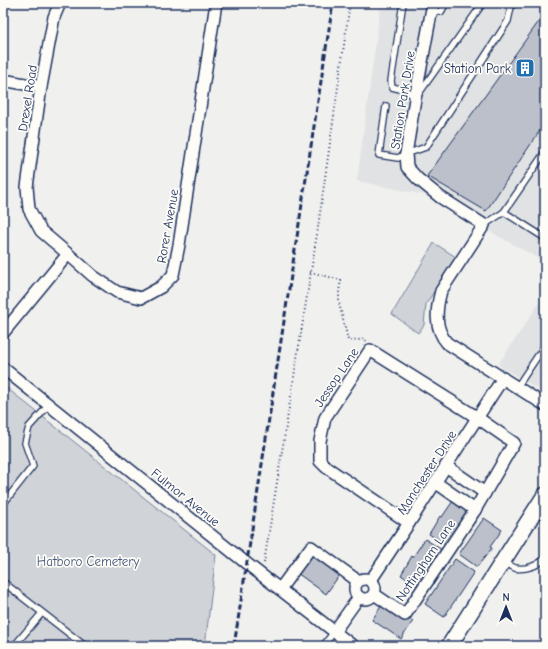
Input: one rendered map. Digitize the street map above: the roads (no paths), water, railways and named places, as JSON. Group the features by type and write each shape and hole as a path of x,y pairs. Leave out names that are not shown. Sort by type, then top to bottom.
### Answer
{"street":[{"name":"Drexel Road","path":"60,3 54,17 41,87 27,187 29,209 41,231 68,254"},
{"name":"Rorer Avenue","path":"68,254 93,276 117,292 141,298 162,287 173,275 179,245 216,3"},
{"name":"Station Park Drive","path":"432,7 406,154 408,167 418,179 440,197 484,225"},
{"path":"3,80 41,87"},
{"path":"484,225 441,291 438,302 438,328 442,337 447,343 545,405"},
{"path":"3,333 68,254"},
{"name":"Jessop Lane","path":"409,523 326,467 320,461 320,441 325,418 370,350 478,418 514,443 485,494"},
{"name":"Fulmor Avenue","path":"3,368 262,576 353,646"},
{"name":"Manchester Drive","path":"371,580 503,378"},
{"path":"435,482 475,510 485,494 446,466"},
{"path":"449,646 545,495"},
{"name":"Nottingham Lane","path":"374,594 405,615 475,510"},
{"path":"280,589 311,547 358,581"},
{"path":"364,578 371,580 376,588 374,594 372,597 366,599 359,597 355,588 358,581 364,578"},
{"path":"334,632 359,597"}],"lane":[{"path":"404,3 391,81 392,87 408,91 415,98 483,3"},
{"path":"432,7 441,12 446,3"},
{"path":"386,106 379,155 398,158 426,147 508,21 511,7 508,3"},
{"path":"484,225 504,212 545,152"},
{"path":"504,212 545,238"},
{"path":"517,387 545,346"},
{"path":"3,504 33,466 25,443 29,426 49,405"},
{"path":"502,562 516,568 523,568 538,564 545,558"},
{"path":"3,582 85,646"},
{"path":"14,646 42,613"},
{"path":"323,646 334,632"}],"railway":[{"path":"234,646 333,3"}],"place":[{"name":"Station Park","path":"525,68"}],"park label":[{"name":"Hatboro Cemetery","path":"88,561"}]}
